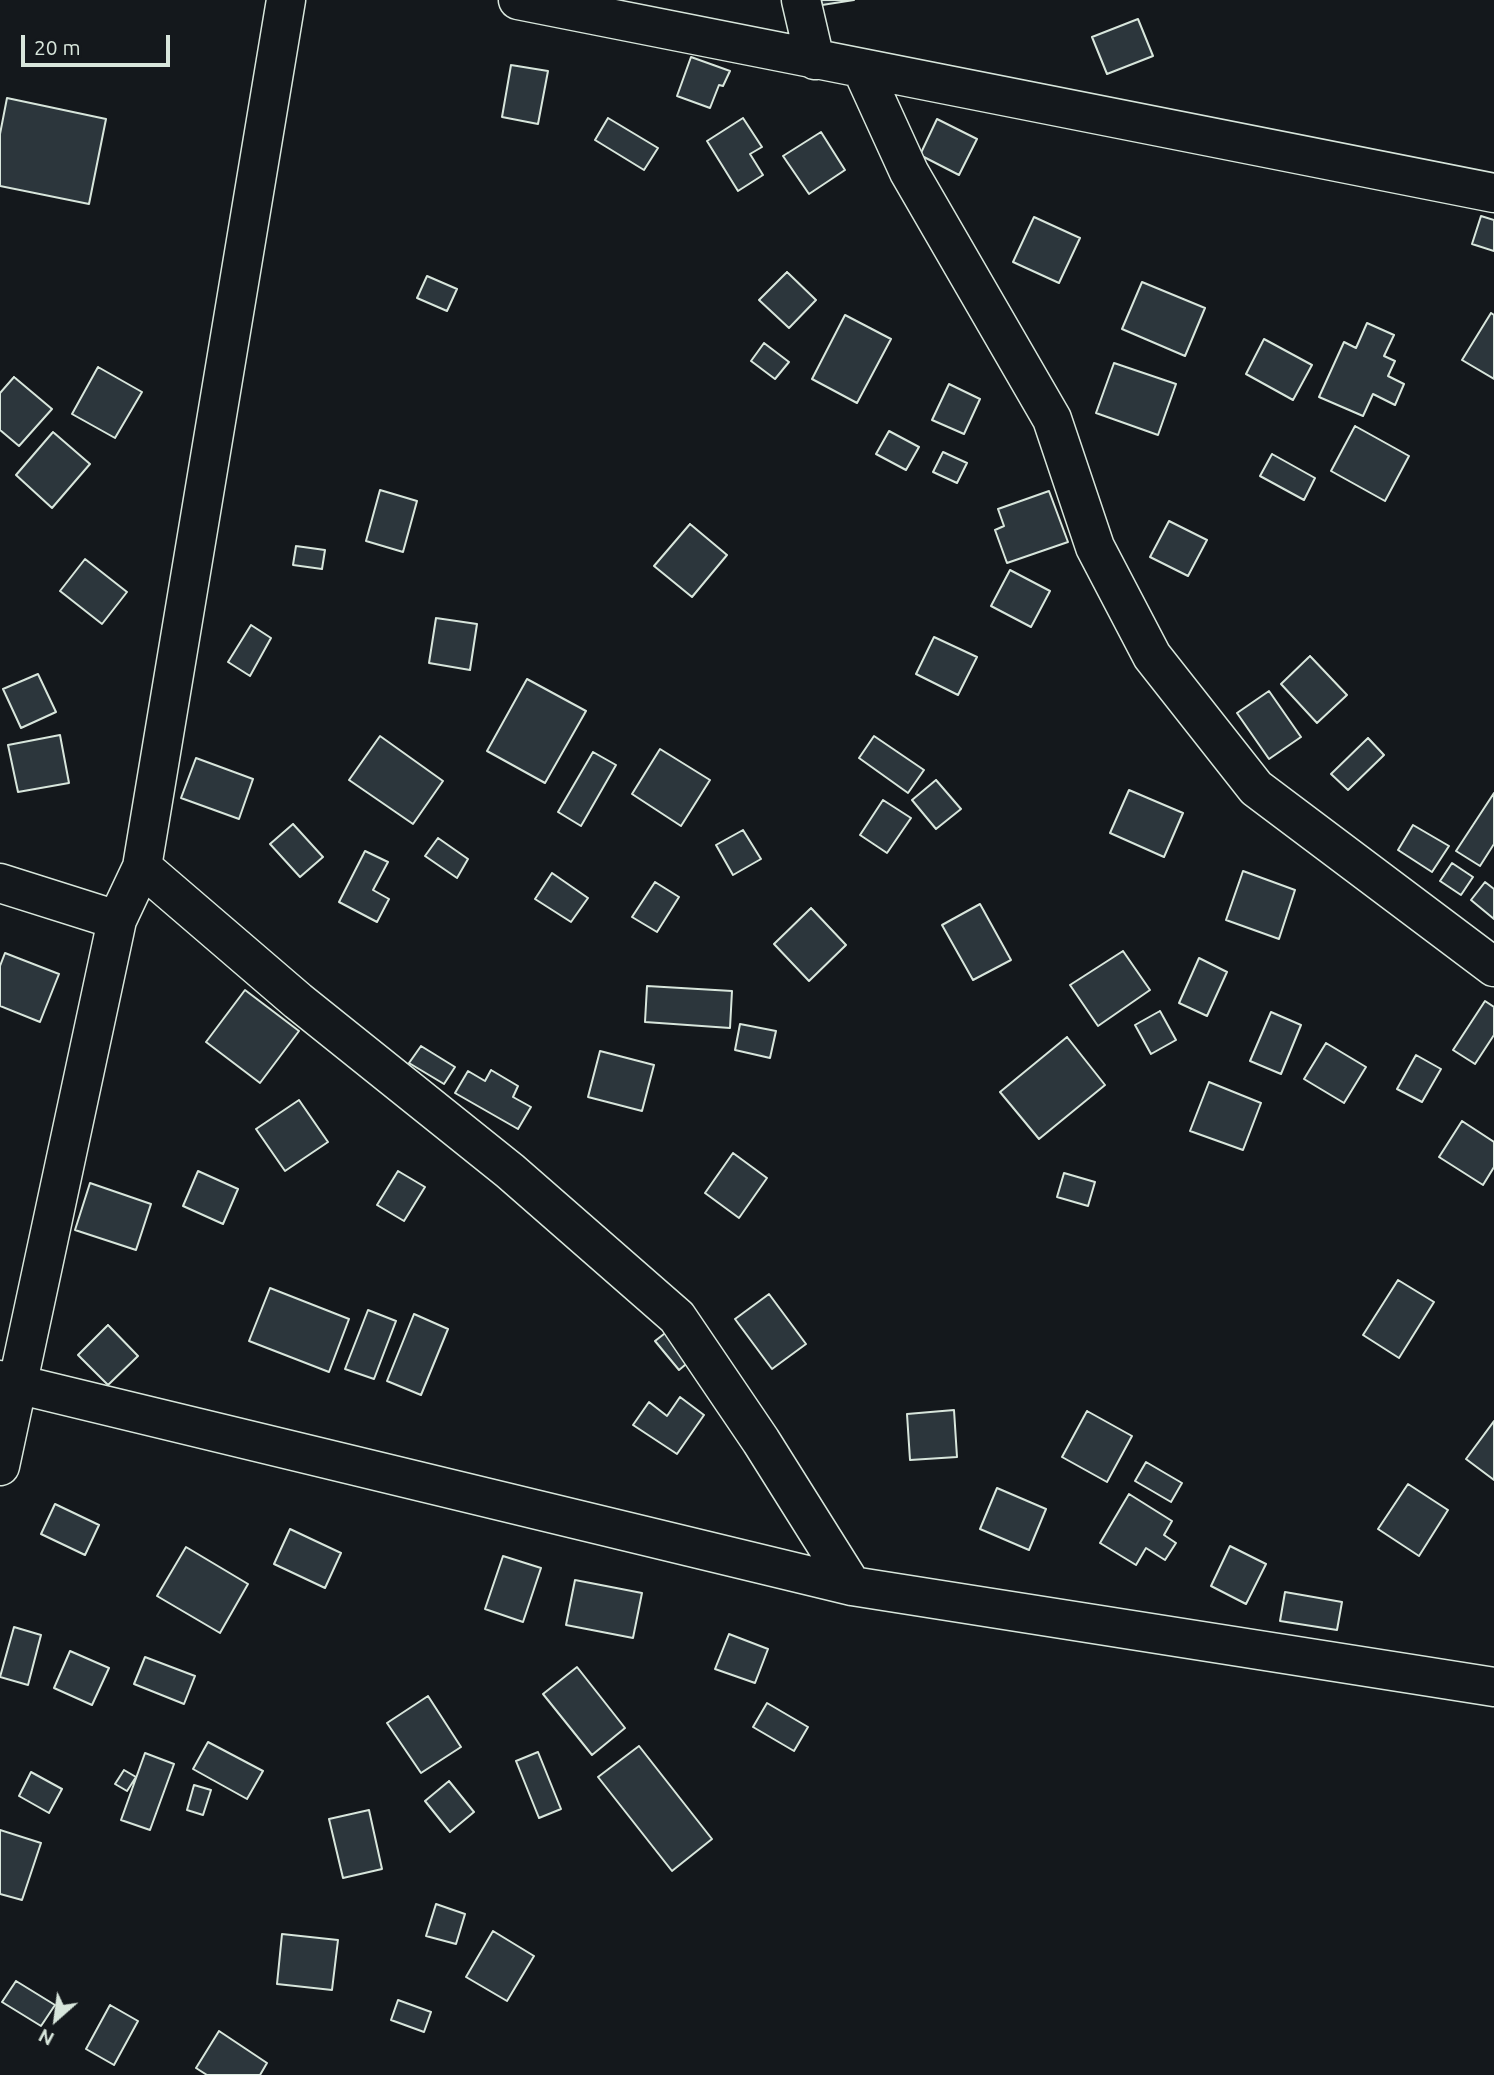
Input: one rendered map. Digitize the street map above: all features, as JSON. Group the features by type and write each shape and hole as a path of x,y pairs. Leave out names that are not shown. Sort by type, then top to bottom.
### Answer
{"street":[{"path":"0,1466 8,1381 117,920 142,867 286,0"},
{"path":"518,0 1494,192"},
{"path":"801,0 815,60"},
{"path":"862,69 909,172 1052,419 1094,547 1152,656 1256,788 1494,967"},
{"path":"142,867 298,1001 510,1171 677,1317 761,1441 852,1586"},
{"path":"0,883 117,920"},
{"path":"8,1381 852,1586 1494,1687"}],"building":[{"path":"821,0 854,0 822,5"},
{"path":"1138,19 1153,56 1107,74 1092,37"},
{"path":"691,57 730,71 723,86 719,85 710,108 677,96"},
{"path":"511,65 548,71 538,124 502,117"},
{"path":"7,98 106,119 89,204 0,186 0,134"},
{"path":"608,118 658,148 644,170 595,140"},
{"path":"743,118 762,147 750,154 763,175 738,191 707,141"},
{"path":"937,119 977,139 959,175 920,155"},
{"path":"821,132 845,170 809,194 783,156"},
{"path":"1481,216 1494,220 1494,251 1472,244"},
{"path":"1034,217 1080,238 1059,283 1013,262"},
{"path":"787,272 816,300 789,328 759,300"},
{"path":"427,276 457,289 447,311 417,298"},
{"path":"1142,282 1205,308 1185,356 1122,329"},
{"path":"1491,313 1494,315 1494,379 1462,360"},
{"path":"845,315 891,339 857,403 812,379"},
{"path":"1367,323 1394,335 1384,356 1395,361 1388,376 1404,384 1395,405 1373,394 1363,416 1319,397 1344,342 1356,348"},
{"path":"1264,339 1312,365 1293,400 1246,374"},
{"path":"764,343 789,362 775,379 751,361"},
{"path":"1114,363 1176,384 1158,435 1096,413"},
{"path":"98,367 142,392 115,438 72,414"},
{"path":"14,377 52,409 19,446 0,430 0,393"},
{"path":"949,384 980,399 964,434 932,420"},
{"path":"1355,426 1409,456 1385,501 1331,471"},
{"path":"889,431 919,447 906,470 876,454"},
{"path":"53,432 90,464 52,508 16,475"},
{"path":"943,452 967,463 957,483 933,472"},
{"path":"1272,454 1315,478 1304,500 1260,476"},
{"path":"380,490 417,501 403,552 366,541"},
{"path":"1049,491 1068,542 1007,563 995,530 1004,526 998,509"},
{"path":"1169,521 1207,540 1188,576 1150,557"},
{"path":"690,524 727,555 692,597 654,566"},
{"path":"296,546 325,550 322,569 293,565"},
{"path":"85,559 127,592 102,624 60,591"},
{"path":"1010,570 1050,591 1031,627 991,606"},
{"path":"436,618 477,624 470,670 429,663"},
{"path":"251,625 271,638 250,676 228,662"},
{"path":"934,637 977,657 958,695 916,674"},
{"path":"1310,656 1347,695 1317,723 1281,684"},
{"path":"38,674 56,712 21,728 3,689"},
{"path":"527,679 586,711 545,783 487,751"},
{"path":"1269,691 1301,737 1269,759 1237,713"},
{"path":"60,735 69,783 18,792 8,745"},
{"path":"380,736 443,781 413,824 349,780"},
{"path":"874,736 924,770 908,793 859,758"},
{"path":"1368,738 1384,755 1348,790 1331,774"},
{"path":"660,749 710,780 681,826 632,794"},
{"path":"593,752 616,765 581,826 558,812"},
{"path":"196,758 253,779 239,819 181,798"},
{"path":"936,780 961,809 936,829 912,800"},
{"path":"1129,790 1183,813 1164,857 1110,833"},
{"path":"1494,793 1494,844 1480,866 1456,851"},
{"path":"883,800 911,818 887,853 860,835"},
{"path":"293,824 323,857 300,877 270,844"},
{"path":"1413,825 1449,846 1432,872 1398,850"},
{"path":"743,830 761,859 733,875 716,845"},
{"path":"438,838 468,859 457,878 425,856"},
{"path":"365,851 388,862 373,890 389,899 377,922 339,902"},
{"path":"1452,863 1473,877 1461,895 1440,881"},
{"path":"1243,871 1295,890 1279,939 1226,920"},
{"path":"552,873 588,898 571,922 535,899"},
{"path":"655,882 679,897 657,932 632,917"},
{"path":"1485,882 1494,889 1494,919 1471,900"},
{"path":"980,904 1011,960 973,980 942,925"},
{"path":"811,908 846,945 809,981 774,944"},
{"path":"1123,951 1150,990 1098,1026 1070,985"},
{"path":"5,953 59,974 40,1022 0,1006 0,966"},
{"path":"1199,958 1227,972 1207,1016 1179,1003"},
{"path":"647,986 732,991 730,1028 645,1022"},
{"path":"245,990 299,1031 260,1083 206,1042"},
{"path":"1485,1001 1494,1007 1494,1035 1475,1064 1453,1050"},
{"path":"1160,1011 1176,1040 1151,1054 1135,1025"},
{"path":"1271,1012 1301,1025 1281,1074 1250,1061"},
{"path":"740,1024 776,1031 770,1058 735,1050"},
{"path":"1067,1037 1105,1085 1039,1139 1000,1092"},
{"path":"1326,1043 1366,1067 1344,1103 1304,1079"},
{"path":"421,1046 455,1067 444,1084 409,1063"},
{"path":"600,1051 654,1065 642,1111 588,1097"},
{"path":"1416,1055 1441,1069 1422,1102 1397,1089"},
{"path":"491,1070 518,1086 513,1097 531,1107 518,1129 455,1093 468,1071 485,1081"},
{"path":"1209,1082 1261,1103 1243,1150 1190,1131"},
{"path":"299,1100 328,1142 285,1171 256,1129"},
{"path":"1462,1121 1494,1142 1494,1167 1483,1185 1439,1157"},
{"path":"733,1153 767,1178 739,1218 705,1193"},
{"path":"198,1171 238,1189 223,1224 183,1206"},
{"path":"398,1171 425,1187 404,1221 377,1205"},
{"path":"1064,1173 1095,1182 1088,1206 1057,1197"},
{"path":"90,1183 151,1204 136,1250 75,1230"},
{"path":"1398,1280 1434,1302 1399,1358 1363,1335"},
{"path":"270,1288 349,1319 329,1372 249,1341"},
{"path":"769,1294 806,1344 772,1369 735,1319"},
{"path":"368,1310 396,1321 374,1379 345,1369"},
{"path":"414,1314 448,1329 421,1395 387,1381"},
{"path":"108,1325 138,1356 108,1385 78,1355"},
{"path":"673,1327 697,1355 679,1370 655,1341"},
{"path":"680,1397 704,1415 677,1454 633,1425 649,1402 667,1416"},
{"path":"954,1410 957,1457 910,1460 907,1414"},
{"path":"1087,1411 1132,1436 1107,1482 1062,1457"},
{"path":"1494,1421 1494,1480 1466,1459"},
{"path":"1146,1462 1182,1483 1171,1502 1135,1481"},
{"path":"1408,1484 1448,1510 1419,1556 1378,1529"},
{"path":"997,1488 1046,1509 1029,1550 980,1529"},
{"path":"1129,1494 1172,1521 1164,1535 1176,1543 1165,1560 1146,1548 1136,1565 1100,1543"},
{"path":"55,1504 99,1525 85,1555 41,1534"},
{"path":"290,1529 341,1553 325,1588 274,1564"},
{"path":"1230,1546 1266,1564 1246,1604 1211,1586"},
{"path":"186,1547 248,1584 220,1633 157,1596"},
{"path":"503,1556 541,1568 523,1622 485,1609"},
{"path":"575,1580 642,1593 633,1638 566,1625"},
{"path":"1285,1592 1342,1602 1337,1630 1280,1621"},
{"path":"14,1627 41,1635 28,1685 0,1677"},
{"path":"729,1634 768,1649 755,1683 715,1669"},
{"path":"70,1651 109,1668 92,1705 54,1688"},
{"path":"145,1657 195,1676 184,1704 134,1684"},
{"path":"577,1667 625,1728 592,1755 543,1694"},
{"path":"428,1696 461,1747 421,1773 387,1723"},
{"path":"767,1703 808,1727 794,1751 753,1727"},
{"path":"208,1742 263,1771 247,1799 193,1769"},
{"path":"639,1746 712,1839 672,1871 598,1777"},
{"path":"538,1752 561,1809 539,1818 516,1761"},
{"path":"145,1753 174,1764 150,1830 121,1820"},
{"path":"124,1770 136,1777 127,1791 115,1784"},
{"path":"31,1772 62,1789 49,1813 19,1796"},
{"path":"449,1781 474,1812 450,1832 425,1801"},
{"path":"194,1785 211,1790 203,1815 187,1810"},
{"path":"369,1810 382,1869 343,1878 329,1819"},
{"path":"0,1830 41,1843 22,1900 0,1894"},
{"path":"436,1904 465,1914 456,1944 426,1936"},
{"path":"493,1931 534,1956 507,2001 466,1977"},
{"path":"282,1934 338,1940 332,1990 277,1984"},
{"path":"16,1981 55,2005 41,2026 2,2002"},
{"path":"398,2000 431,2012 424,2032 391,2020"},
{"path":"110,2005 138,2021 114,2065 86,2049"},
{"path":"219,2031 267,2063 260,2075 207,2075 196,2068"}]}
